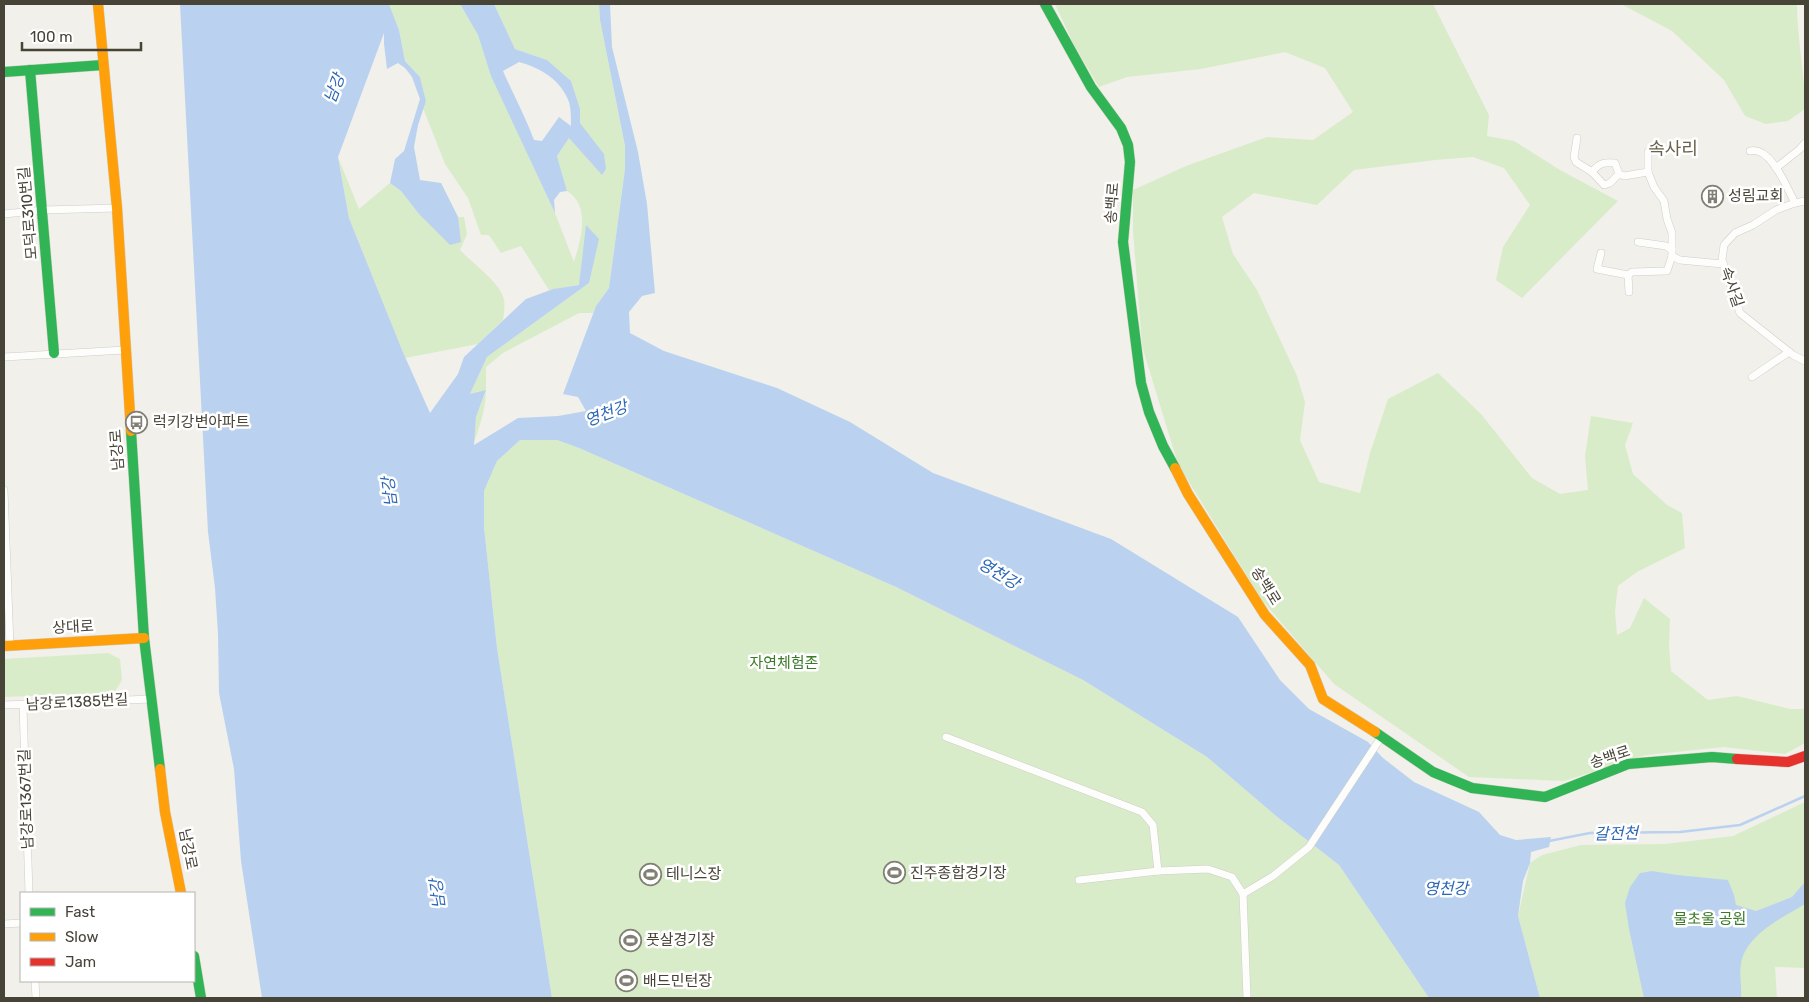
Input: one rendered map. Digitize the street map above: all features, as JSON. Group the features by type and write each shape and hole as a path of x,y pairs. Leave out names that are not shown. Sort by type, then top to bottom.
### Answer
{"street":[{"name":"남강로","path":"98,4 117,208 144,638 166,812 181,892"},
{"name":"송백로","path":"1045,4 1091,87 1121,128 1128,146 1130,162 1124,242 1141,383 1149,412 1163,446 1188,494 1265,615 1310,665 1322,699 1382,736 1433,772 1472,788 1545,797 1628,764 1712,758 1788,762 1805,756"},
{"path":"4,72 103,65"},
{"name":"모덕로310번길","path":"30,70 54,353"},
{"path":"1577,138 1574,157 1576,162 1592,172 1604,184 1610,183 1619,174"},
{"path":"1776,168 1800,150 1805,143"},
{"path":"1750,150 1766,154 1795,203"},
{"path":"1601,253 1597,268 1628,275 1632,272 1667,272 1672,253 1672,232 1667,219 1664,201 1654,187 1648,172 1648,152"},
{"path":"1592,172 1603,162 1615,163 1619,174"},
{"path":"1619,174 1624,176 1648,172"},
{"name":"속사길","path":"1805,201 1776,210 1735,234 1724,245 1722,260 1740,313 1789,352 1805,361"},
{"path":"4,214 43,210 117,208"},
{"path":"1638,242 1666,246 1680,260 1723,264"},
{"path":"1628,275 1629,292"},
{"path":"4,357 125,350"},
{"path":"1752,377 1789,352"},
{"path":"4,490 7,646"},
{"name":"상대로","path":"7,646 144,638"},
{"name":"남강로1385번길","path":"4,706 151,699"},
{"name":"남강로1367번길","path":"23,704 29,892"},
{"path":"1243,894 1273,876 1309,847 1382,736"},
{"path":"946,737 1142,812 1153,825 1156,838 1158,871"},
{"path":"1079,880 1158,871 1208,869 1232,878 1243,894 1247,998"},
{"path":"4,924 20,923"},
{"path":"195,979 195,998"},
{"path":"195,979 202,998"},
{"path":"34,982 36,998"}],"green space":[{"path":"389,4 460,4 478,35 492,76 555,213 574,262 581,233 582,214 574,197 567,191 557,156 569,138 590,138 579,122 580,109 547,60 515,49 494,4 599,4 600,20 625,146 625,169 609,288 593,313 579,313 503,353 486,367 486,391 470,394 487,357 589,283 549,290 521,246 501,253 489,235 481,235 468,198 445,164 423,108 426,101 420,77 405,61 399,30"},
{"path":"1055,4 1433,4 1489,115 1487,136 1514,141 1560,170 1618,201 1522,298 1496,280 1503,247 1530,205 1504,168 1473,157 1354,170 1317,205 1254,193 1222,217 1233,254 1257,290 1297,376 1305,402 1300,440 1319,482 1360,493 1370,453 1388,399 1438,373 1481,414 1532,478 1560,494 1588,490 1585,456 1591,416 1633,423 1625,445 1633,474 1667,505 1682,513 1685,548 1637,572 1618,586 1615,611 1617,635 1630,628 1644,598 1670,619 1669,646 1671,671 1708,700 1737,696 1790,709 1805,709 1805,743 1785,754 1724,747 1646,755 1564,781 1469,777 1334,684 1261,599 1178,464 1142,346 1133,231 1133,190 1186,166 1267,137 1313,140 1353,112 1325,68 1285,52 1201,69 1127,77 1099,87 1074,45"},
{"path":"1621,4 1797,4 1805,109 1788,121 1766,124 1745,116 1724,80 1672,31"},
{"path":"338,157 359,209 390,183 401,191 419,214 441,183 458,217 464,217 467,234 460,250 492,280 498,287 504,300 503,320 478,344 405,358 349,218"},
{"path":"486,391 480,425 473,445 476,417"},
{"name":"자연체험존","path":"520,440 557,440 579,448 896,587 1083,680 1207,757 1276,816 1339,865 1429,998 552,998 497,648 484,527 484,491 497,461"},
{"path":"108,653 120,659 122,680 114,693 4,697 4,659"},
{"name":"물초울 공원","path":"1805,802 1805,968 1775,967 1777,998 1540,998 1518,916 1530,863 1542,855 1581,845 1665,844 1733,836"}],"water":[{"path":"180,4 389,4 399,30 405,61 420,77 426,101 418,125 414,147 420,180 441,183 458,217 461,242 450,245 419,214 401,191 390,183 395,159 404,151 420,99 412,77 405,68 398,63 387,69 384,33 338,157 349,218 402,350 430,413 458,374 464,357 526,299 553,289 579,285 586,225 599,239 589,283 487,357 470,394 486,390 476,417 474,445 518,418 558,416 586,411 578,397 563,394 596,306 609,288 625,169 625,146 600,20 599,4 610,4 612,47 638,152 647,204 655,293 642,296 629,312 630,333 664,351 777,388 850,422 933,473 1111,539 1238,617 1280,680 1309,709 1368,742 1383,758 1414,782 1479,812 1500,835 1516,840 1551,837 1549,847 1531,852 1530,863 1523,881 1518,916 1540,998 1429,998 1339,865 1276,816 1207,757 1083,680 896,587 579,448 557,440 520,440 497,461 484,491 484,527 497,648 552,998 262,998 241,861 234,769 219,693 218,634 215,588 208,532"},
{"path":"460,4 494,4 515,49 547,60 571,81 580,109 580,123 604,154 606,169 602,175 569,138 557,156 567,191 560,192 554,200 555,213 491,76 478,35","holes":["519,62 542,71 561,87 570,105 571,126 559,117 542,141 534,140 503,71"]},
{"path":"1652,871 1728,880 1736,905 1756,911 1792,897 1805,882 1805,904 1776,921 1750,944 1741,963 1741,998 1644,998 1625,903 1630,887 1640,873"}],"waterway":[{"name":"갈전천","path":"1549,841 1590,833 1680,832 1740,825 1805,796"}],"traffic: fast":[{"path":"1045,4 1091,87 1121,128 1128,145 1130,162 1123,242 1141,383 1149,412 1163,446 1175,468"},
{"path":"4,72 103,65"},
{"path":"30,70 54,353"},
{"path":"131,431 144,638 160,769"},
{"path":"1375,732 1433,772 1472,788 1545,797 1628,764 1712,757 1737,759"},
{"path":"195,962 201,998"}],"traffic: slow":[{"path":"98,4 117,208 131,431"},
{"path":"1175,468 1188,494 1265,615 1310,665 1323,699 1375,732"},
{"path":"4,646 144,638"},
{"path":"160,769 165,812 181,892"}],"traffic: jam":[{"path":"1737,759 1788,762 1805,756"}],"place":[{"name":"성림교회","path":"1712,196"},
{"name":"럭키강변아파트","path":"137,422"},
{"name":"진주종합경기장","path":"894,873"},
{"name":"테니스장","path":"650,874"},
{"name":"풋살경기장","path":"630,940"},
{"name":"배드민턴장","path":"627,981"}],"district":[{"name":"속사리","path":"1673,149"}],"water label":[{"name":"남강","path":"334,88"},
{"name":"영천강","path":"606,413"},
{"name":"남강","path":"389,492"},
{"name":"영천강","path":"999,573"},
{"name":"영천강","path":"1446,888"},
{"name":"남강","path":"437,894"}]}
